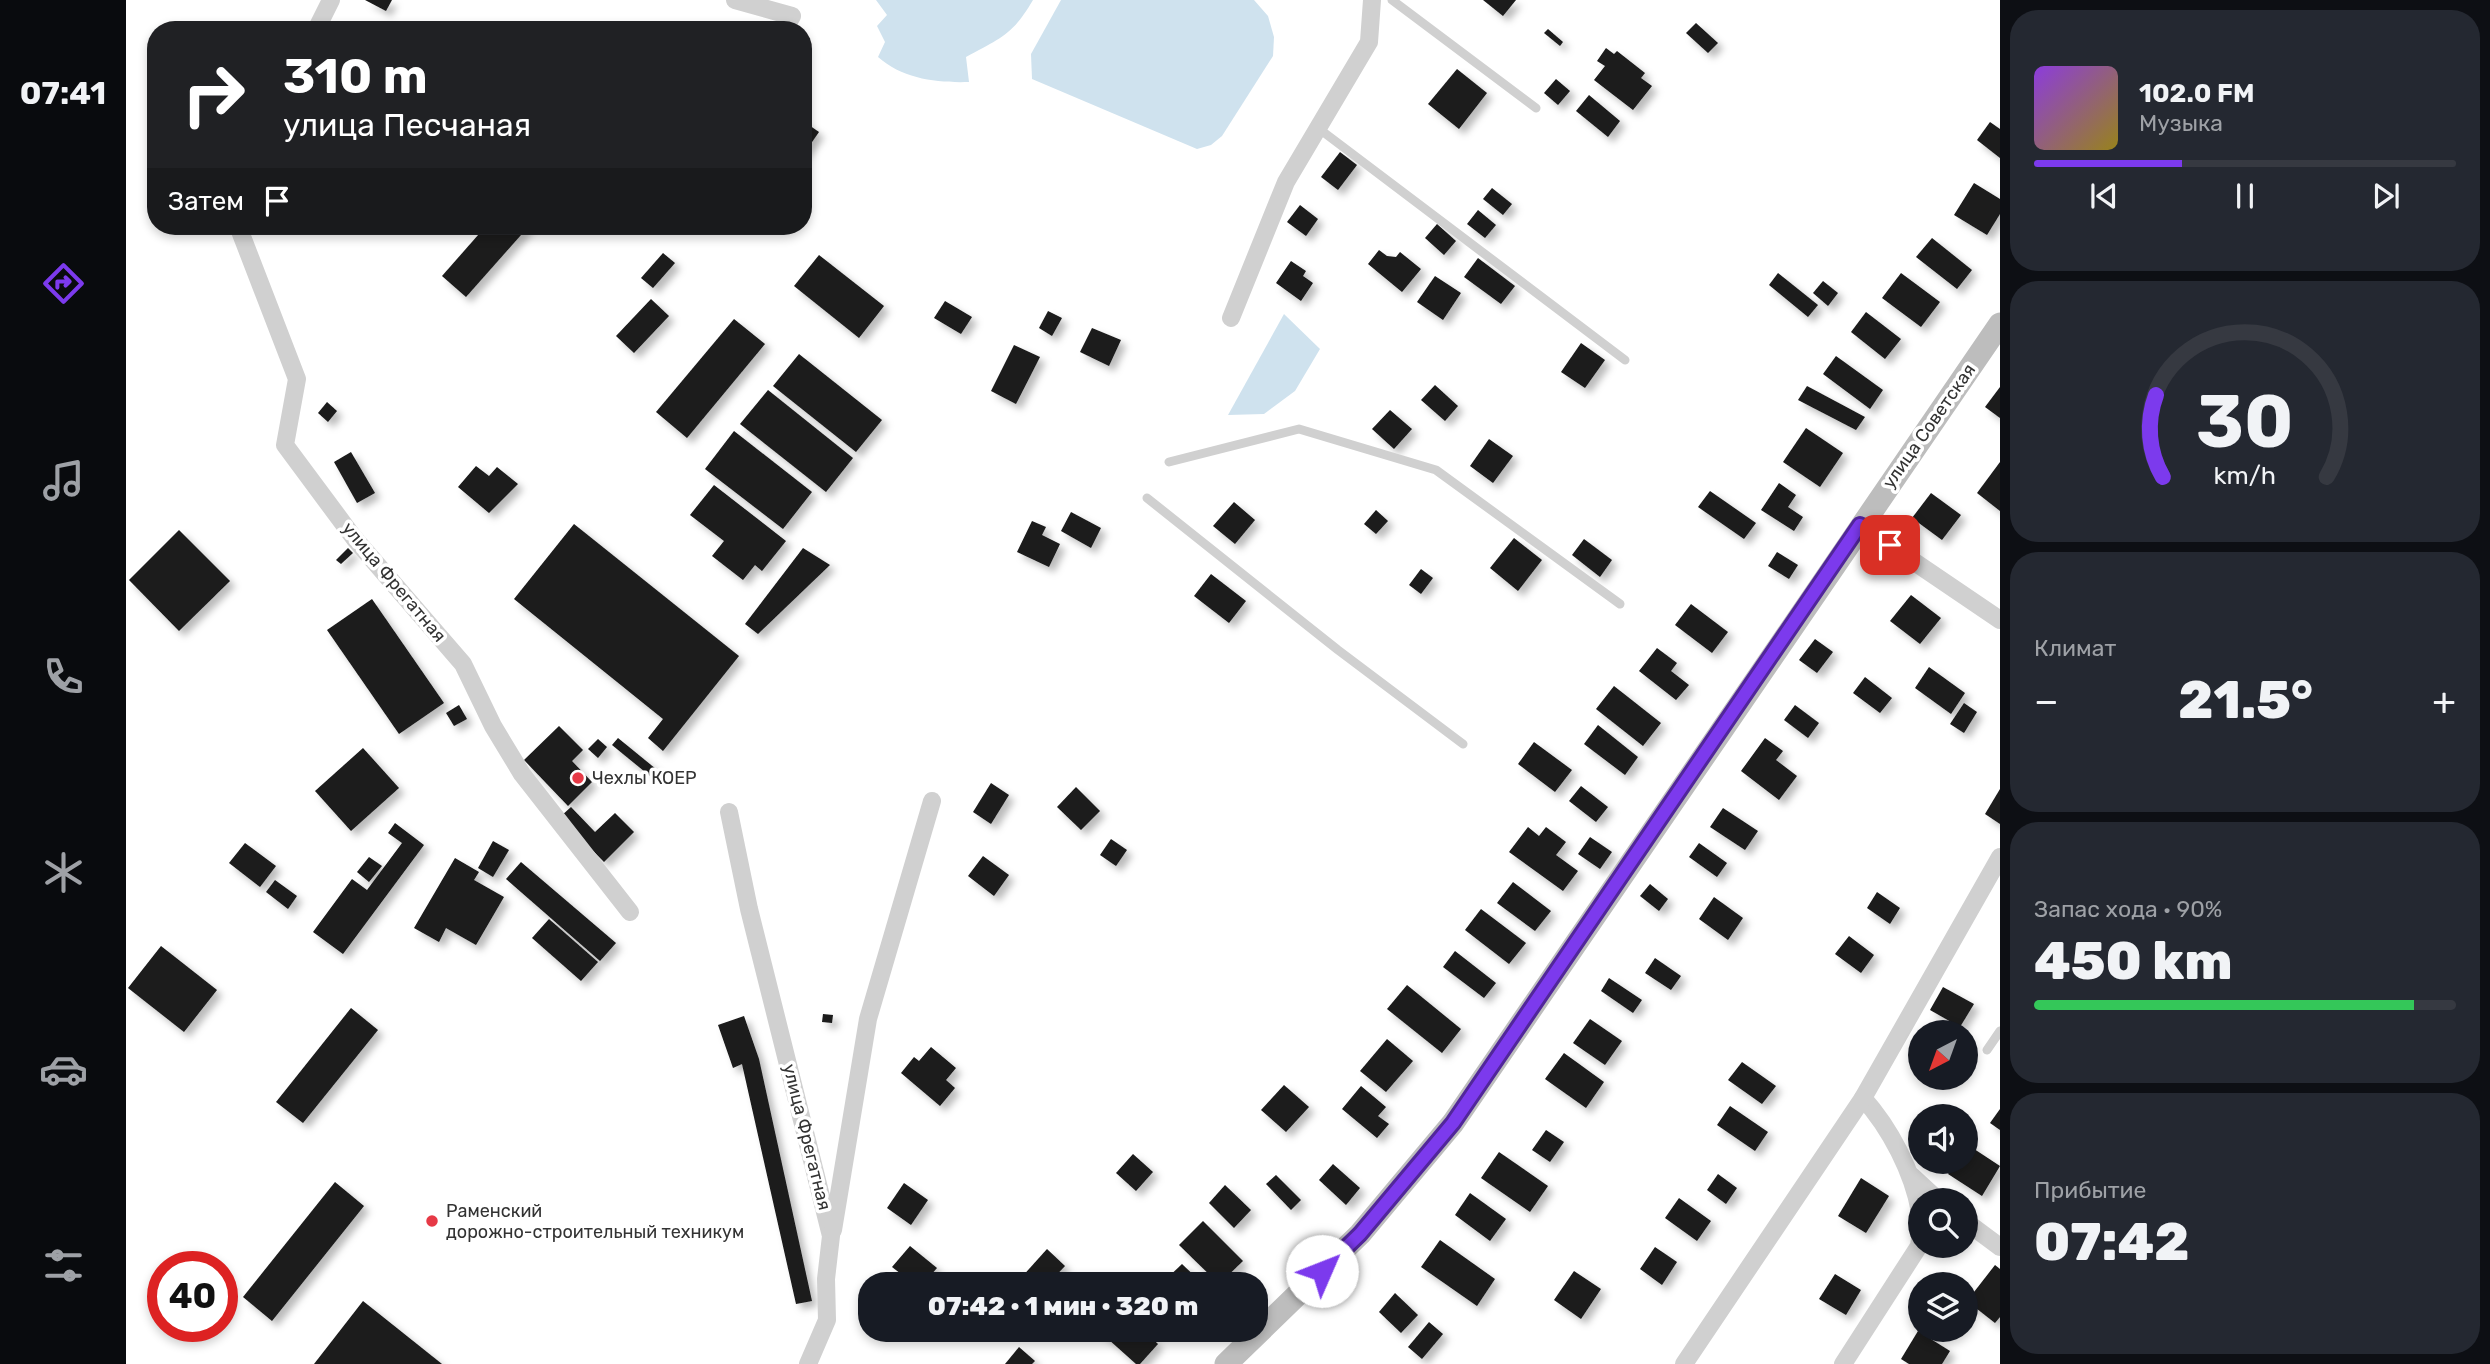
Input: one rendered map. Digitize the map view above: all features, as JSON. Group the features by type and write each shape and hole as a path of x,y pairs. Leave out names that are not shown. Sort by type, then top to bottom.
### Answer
{"street":[{"path":"320,21 331,0"},
{"path":"735,0 792,16 790,21"},
{"path":"1231,318 1286,181 1369,42 1372,0"},
{"name":"улица Фрегатная","path":"241,235 297,379 285,445 354,538 463,664 493,726 522,774 630,912"},
{"name":"улица Советская","path":"1226,1364 1360,1234 1453,1123 2000,324"},
{"path":"1860,525 2000,620"},
{"path":"831,1236 869,1019 932,801"},
{"name":"улица Фрегатная","path":"729,812 749,909 831,1236 826,1279 827,1320 808,1364"},
{"path":"1684,1364 1863,1098 2000,857"},
{"path":"1863,1098 1892,1140 1914,1188"},
{"path":"1907,1171 1925,1188"},
{"path":"1978,1231 2000,1247"},
{"path":"1843,1364 1911,1258"}],"lane":[{"path":"1392,0 1536,108"},
{"path":"1318,128 1625,360"},
{"path":"1169,461 1299,429 1436,470 1620,604"},
{"path":"1147,498 1338,650 1463,744"},
{"path":"1987,1051 2000,1031"}],"water":[{"path":"876,0 1033,0 1012,29 966,57 969,82 957,82 909,75 878,57 885,42 877,26 887,15"},
{"path":"1061,0 1254,0 1268,16 1274,37 1273,56 1222,136 1211,145 1197,149 1032,79 1031,54"},
{"path":"1284,314 1320,349 1295,391 1264,414 1228,415"}],"building":[{"path":"365,0 392,0 386,11"},
{"path":"1483,0 1516,0 1503,16"},
{"path":"1696,23 1718,43 1708,53 1686,33"},
{"path":"1548,29 1563,42 1560,46 1544,33"},
{"path":"1606,48 1614,54 1617,51 1645,73 1641,78 1652,86 1633,110 1594,80 1605,66 1597,61"},
{"path":"1457,69 1487,93 1459,129 1428,104"},
{"path":"1556,79 1570,91 1558,105 1544,93"},
{"path":"1589,95 1620,121 1608,137 1576,111"},
{"path":"1990,122 2000,129 2000,158 1977,140"},
{"path":"812,127 819,132 812,142"},
{"path":"1340,152 1357,165 1338,190 1321,177"},
{"path":"1974,183 2000,199 2000,214 1987,235 1954,215"},
{"path":"1492,188 1512,204 1503,215 1483,199"},
{"path":"1300,205 1318,219 1306,236 1287,222"},
{"path":"1478,210 1496,225 1485,238 1467,224"},
{"path":"1437,224 1456,241 1444,255 1425,238"},
{"path":"478,235 521,235 466,297 442,276"},
{"path":"1932,238 1972,270 1957,289 1916,257"},
{"path":"1379,250 1387,256 1396,257 1400,252 1421,269 1402,292 1368,264"},
{"path":"663,253 675,263 653,288 641,278"},
{"path":"819,255 884,306 859,338 794,286"},
{"path":"1478,258 1515,286 1501,304 1464,277"},
{"path":"1291,261 1306,271 1303,276 1313,283 1301,301 1276,283"},
{"path":"1778,273 1818,305 1808,317 1769,285"},
{"path":"1901,273 1940,302 1921,327 1882,298"},
{"path":"1435,276 1461,293 1443,320 1417,302"},
{"path":"1823,281 1838,293 1828,306 1813,293"},
{"path":"651,299 669,316 634,353 616,336"},
{"path":"945,301 972,317 961,334 934,318"},
{"path":"1048,311 1062,318 1052,336 1039,328"},
{"path":"1866,312 1901,339 1885,359 1851,332"},
{"path":"734,319 765,344 687,438 656,412"},
{"path":"1092,328 1121,340 1109,366 1080,352"},
{"path":"1581,343 1605,360 1585,388 1561,372"},
{"path":"1014,345 1040,357 1016,404 991,391"},
{"path":"799,354 882,420 856,452 773,386"},
{"path":"1836,356 1883,390 1870,409 1823,374"},
{"path":"1435,385 1458,406 1445,421 1421,400"},
{"path":"1807,386 1865,417 1856,430 1798,400"},
{"path":"2000,387 2000,418 1985,407"},
{"path":"768,390 853,458 826,492 740,424"},
{"path":"327,402 337,411 328,422 318,413"},
{"path":"1390,410 1412,429 1394,449 1372,429"},
{"path":"1806,428 1843,453 1820,487 1783,462"},
{"path":"734,431 812,492 783,529 705,469"},
{"path":"1489,439 1513,456 1493,483 1470,466"},
{"path":"351,452 375,493 357,503 334,462"},
{"path":"2000,462 2000,511 1977,493"},
{"path":"476,466 489,476 497,467 518,484 489,513 458,487"},
{"path":"1779,483 1796,495 1788,507 1803,517 1794,531 1761,510"},
{"path":"714,485 786,541 762,571 755,565 743,580 712,556 724,541 690,515"},
{"path":"1710,491 1756,523 1744,539 1698,507"},
{"path":"1931,493 1961,515 1942,540 1912,518"},
{"path":"1234,502 1255,520 1235,544 1213,526"},
{"path":"1376,510 1388,521 1376,534 1364,524"},
{"path":"1071,512 1101,528 1091,548 1061,531"},
{"path":"1032,521 1046,527 1042,535 1060,544 1049,567 1017,552"},
{"path":"574,524 739,656 663,751 648,738 663,719 514,599"},
{"path":"179,530 230,581 179,631 129,580"},
{"path":"1514,538 1542,560 1518,591 1490,568"},
{"path":"1584,539 1612,560 1600,577 1572,555"},
{"path":"348,548 353,553 341,564 336,560"},
{"path":"803,548 830,565 758,634 745,624"},
{"path":"1777,552 1798,565 1789,579 1768,566"},
{"path":"1421,569 1433,578 1421,594 1409,585"},
{"path":"1211,574 1246,601 1229,623 1194,596"},
{"path":"1911,595 1941,618 1920,644 1890,621"},
{"path":"372,599 444,703 399,734 327,630"},
{"path":"1691,604 1728,632 1712,653 1675,625"},
{"path":"1815,639 1833,652 1817,673 1799,660"},
{"path":"1657,648 1677,663 1671,671 1689,685 1676,700 1639,671"},
{"path":"1929,667 1965,693 1951,714 1915,688"},
{"path":"1865,677 1892,698 1880,713 1853,693"},
{"path":"1614,686 1661,723 1643,746 1596,709"},
{"path":"1964,703 1977,712 1964,733 1950,724"},
{"path":"459,705 467,719 454,726 446,713"},
{"path":"1795,705 1819,723 1808,738 1784,720"},
{"path":"1598,725 1638,757 1625,775 1584,744"},
{"path":"559,726 583,750 572,761 592,782 568,806 524,760"},
{"path":"618,738 656,769 650,776 612,745"},
{"path":"1765,738 1783,751 1776,760 1797,776 1779,800 1741,771"},
{"path":"598,739 607,747 598,758 588,749"},
{"path":"1534,742 1572,770 1555,792 1518,764"},
{"path":"363,748 399,788 351,831 315,791"},
{"path":"991,783 1009,795 991,824 973,812"},
{"path":"1581,786 1608,807 1596,822 1569,801"},
{"path":"1076,787 1100,811 1081,830 1057,807"},
{"path":"2000,789 2000,824 1985,814"},
{"path":"571,807 595,832 615,813 634,832 604,862 560,817"},
{"path":"1723,808 1758,831 1745,850 1710,827"},
{"path":"395,823 424,845 343,954 313,932 352,879 367,890 402,843 388,833"},
{"path":"1528,827 1539,836 1546,827 1566,842 1556,855 1578,871 1563,891 1509,852"},
{"path":"1590,837 1612,852 1600,869 1578,854"},
{"path":"1111,839 1127,850 1116,866 1100,855"},
{"path":"493,841 509,850 493,877 478,868"},
{"path":"245,843 276,866 260,887 229,863"},
{"path":"1699,843 1727,863 1717,877 1689,857"},
{"path":"983,856 1009,875 994,896 968,876"},
{"path":"369,857 382,866 369,882 357,872"},
{"path":"455,858 479,872 474,880 504,897 476,945 446,928 439,942 414,928"},
{"path":"521,862 616,943 600,961 506,879"},
{"path":"275,880 297,896 288,909 266,892"},
{"path":"1513,882 1551,911 1535,931 1497,903"},
{"path":"1650,884 1668,899 1659,911 1640,896"},
{"path":"1877,892 1900,908 1890,924 1867,908"},
{"path":"1714,897 1743,918 1728,940 1699,919"},
{"path":"1481,909 1526,943 1509,964 1465,930"},
{"path":"549,919 598,962 581,981 532,938"},
{"path":"1849,936 1874,955 1861,973 1835,954"},
{"path":"161,946 217,990 184,1032 128,988"},
{"path":"1455,951 1496,983 1484,998 1443,967"},
{"path":"1655,958 1681,976 1671,990 1645,973"},
{"path":"1609,978 1642,1000 1633,1013 1601,991"},
{"path":"1407,985 1461,1029 1442,1053 1387,1009"},
{"path":"1943,987 1974,1004 1964,1020 1948,1020 1930,1010"},
{"path":"351,1008 378,1030 303,1123 276,1102"},
{"path":"823,1014 833,1015 832,1023 822,1022"},
{"path":"744,1016 759,1059 812,1301 796,1304 742,1064 733,1068 718,1025"},
{"path":"1590,1019 1622,1041 1605,1065 1573,1043"},
{"path":"1387,1039 1413,1061 1386,1092 1360,1071"},
{"path":"931,1047 956,1068 946,1080 955,1088 940,1106 901,1073 914,1057 919,1061"},
{"path":"1564,1053 1604,1082 1586,1108 1545,1079"},
{"path":"1742,1062 1776,1086 1762,1104 1728,1080"},
{"path":"1284,1085 1309,1107 1286,1132 1261,1110"},
{"path":"1361,1086 1386,1107 1378,1116 1389,1124 1377,1138 1342,1109"},
{"path":"1730,1106 1768,1132 1755,1151 1717,1125"},
{"path":"2000,1109 2000,1130 1990,1123"},
{"path":"1546,1130 1564,1142 1550,1162 1532,1150"},
{"path":"1499,1152 1548,1186 1530,1212 1481,1178"},
{"path":"1978,1152 2000,1166 1982,1196 1978,1193 1978,1188 1970,1188 1948,1174 1978,1174"},
{"path":"1133,1154 1153,1172 1136,1191 1116,1173"},
{"path":"1333,1164 1360,1188 1346,1205 1319,1180"},
{"path":"1718,1174 1737,1188 1726,1204 1707,1190"},
{"path":"1276,1175 1301,1200 1291,1210 1266,1184"},
{"path":"1861,1178 1889,1196 1866,1233 1838,1216"},
{"path":"335,1182 364,1206 272,1321 243,1297"},
{"path":"904,1183 928,1200 911,1225 887,1208"},
{"path":"1225,1185 1251,1210 1234,1228 1209,1203"},
{"path":"1470,1193 1506,1219 1490,1241 1455,1215"},
{"path":"1679,1198 1711,1221 1697,1241 1665,1218"},
{"path":"1203,1221 1243,1261 1232,1272 1207,1272 1179,1245"},
{"path":"1440,1240 1495,1279 1477,1306 1421,1267"},
{"path":"910,1246 937,1268 934,1272 898,1272 892,1267"},
{"path":"1655,1247 1677,1262 1662,1285 1640,1269"},
{"path":"1047,1249 1065,1266 1059,1272 1026,1272"},
{"path":"1182,1264 1190,1272 1174,1272"},
{"path":"1995,1265 2000,1269 2000,1317 1995,1323 1978,1310 1978,1287"},
{"path":"1574,1271 1601,1289 1581,1319 1554,1300"},
{"path":"1835,1274 1861,1290 1846,1315 1819,1299"},
{"path":"1395,1293 1418,1315 1401,1333 1379,1312"},
{"path":"363,1301 442,1364 314,1364"},
{"path":"1429,1322 1443,1334 1422,1359 1408,1347"},
{"path":"1111,1342 1158,1344 1140,1364 1136,1364"},
{"path":"1911,1342 1936,1342 1950,1351 1942,1364 1909,1364 1901,1359"},
{"path":"1019,1347 1035,1361 1032,1364 1005,1364"}],"place":[{"name":"Чехлы КОЕР","path":"578,778"},
{"name":"Раменский дорожно-строительный техникум","path":"432,1221"}],"route":[{"path":"1322,1271 1360,1234 1453,1123 1860,525 1890,545"}]}
